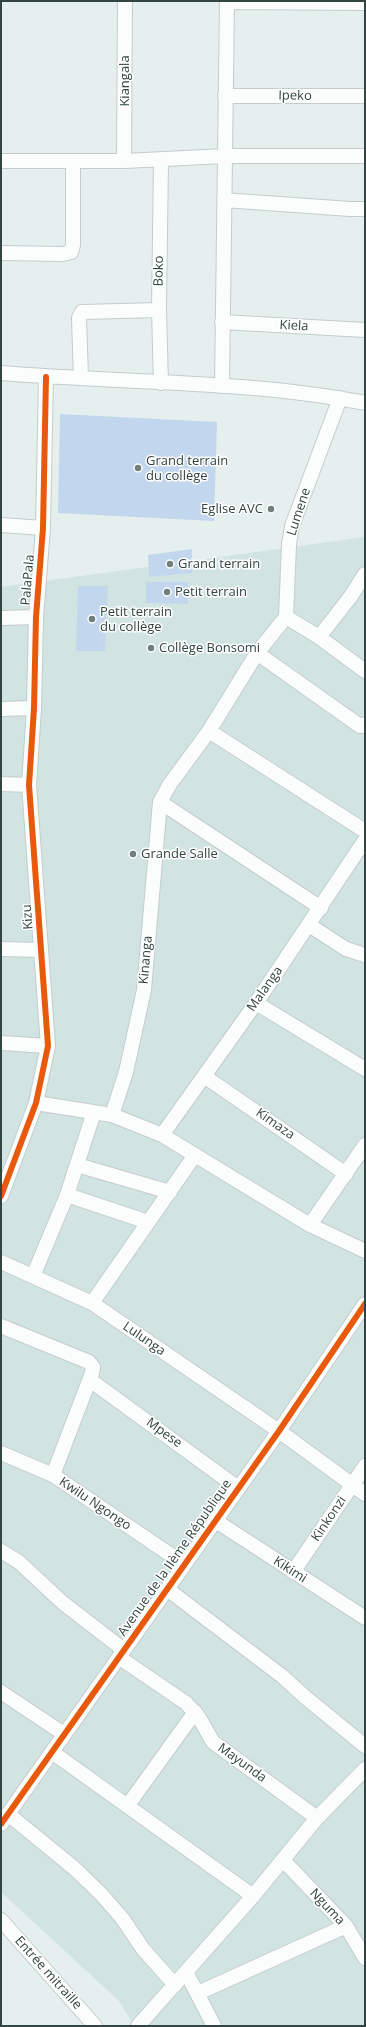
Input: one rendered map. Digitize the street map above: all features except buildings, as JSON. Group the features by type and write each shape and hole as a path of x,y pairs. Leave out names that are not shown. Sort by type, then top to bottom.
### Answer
{"street":[{"name":"Kiangala","path":"124,161 125,1"},
{"path":"222,386 227,1 365,3"},
{"name":"Ipeko","path":"225,96 365,96"},
{"path":"1,161 124,161 225,156 365,156"},
{"name":"Boko","path":"161,160 159,310 161,382"},
{"path":"1,254 63,254 71,252 73,246 73,161"},
{"path":"224,200 365,209"},
{"path":"81,378 79,318 82,312 159,310"},
{"name":"Kiela","path":"222,322 365,330"},
{"path":"1,373 46,377 222,386 340,398 365,403"},
{"name":"PalaPala","path":"29,785 34,708 36,617 44,528 46,377"},
{"name":"Lumene","path":"286,617 289,544 292,526 340,398"},
{"path":"1,525 44,528"},
{"path":"319,637 351,596 365,574"},
{"path":"1,618 36,617"},
{"path":"286,617 319,637 365,671"},
{"name":"Kinanga","path":"112,1115 126,1072 144,990 160,802 170,784 209,731 257,653 286,617"},
{"path":"257,653 360,726 364,725"},
{"path":"1,709 34,708"},
{"path":"209,731 365,831"},
{"path":"1,784 29,785"},
{"name":"Kizu","path":"1,1196 36,1103 48,1046 29,785"},
{"path":"160,802 321,908"},
{"name":"Malanga","path":"162,1135 309,926 365,840"},
{"path":"309,926 346,949 365,955"},
{"path":"1,949 41,950"},
{"path":"256,1003 365,1069"},
{"path":"1,1043 48,1046"},
{"name":"Kimaza","path":"204,1076 346,1174"},
{"path":"36,1103 112,1115 162,1135 310,1225 365,1250"},
{"path":"33,1276 67,1195 94,1112"},
{"path":"310,1225 365,1145"},
{"path":"92,1303 195,1155"},
{"path":"77,1165 170,1192"},
{"path":"67,1195 148,1222"},
{"name":"Lulunga","path":"1,1262 92,1303 279,1432"},
{"name":"Avenue de la IIème République","path":"3,1820 279,1432 365,1304"},
{"path":"1,1326 89,1362 93,1367 90,1380 53,1475"},
{"name":"Mpese","path":"90,1380 238,1488"},
{"path":"279,1432 365,1494"},
{"name":"Kwilu Ngongo","path":"1,1453 53,1475 184,1564"},
{"name":"Kinkonzi","path":"293,1572 365,1466"},
{"name":"Kikimi","path":"216,1521 365,1618"},
{"path":"1,1551 19,1562 122,1654"},
{"path":"167,1589 282,1676 305,1697 365,1746"},
{"name":"Mayunda","path":"122,1654 186,1703 195,1712 213,1742 317,1818"},
{"path":"1,1692 64,1734"},
{"path":"128,1805 195,1712"},
{"path":"52,1752 253,1896"},
{"path":"138,2026 284,1860 317,1818 365,1769"},
{"path":"3,1820 74,1868 101,1894 122,1918 143,1949 175,1985"},
{"name":"Nguma","path":"284,1860 346,1926 365,1958"},
{"name":"Entrée mitraille","path":"1,1920 95,2026"},
{"path":"198,1993 346,1926"},
{"path":"186,1972 214,2026"}],"shaded area":[{"name":"Grand terrain du collège","path":"60,414 217,422 214,521 58,513"},
{"path":"365,537 365,2026 134,2026 119,2001 1,1892 1,587"},
{"name":"Grand terrain","path":"192,549 192,573 149,577 148,555"},
{"name":"Petit terrain","path":"146,582 188,582 188,604 146,603"},
{"name":"Petit terrain du collège","path":"78,586 108,586 105,651 76,651"}],"cycle path":[{"path":"1,1196 36,1103 48,1046 29,785 34,708 36,617 43,528 46,377"},
{"path":"1,1824 279,1431 365,1304"}],"place":[{"name":"Grand terrain du collège","path":"138,468"},
{"name":"Eglise AVC","path":"271,509"},
{"name":"Grand terrain","path":"170,564"},
{"name":"Petit terrain","path":"167,592"},
{"name":"Petit terrain du collège","path":"92,619"},
{"name":"Collège Bonsomi","path":"151,648"},
{"name":"Grande Salle","path":"133,854"}]}
